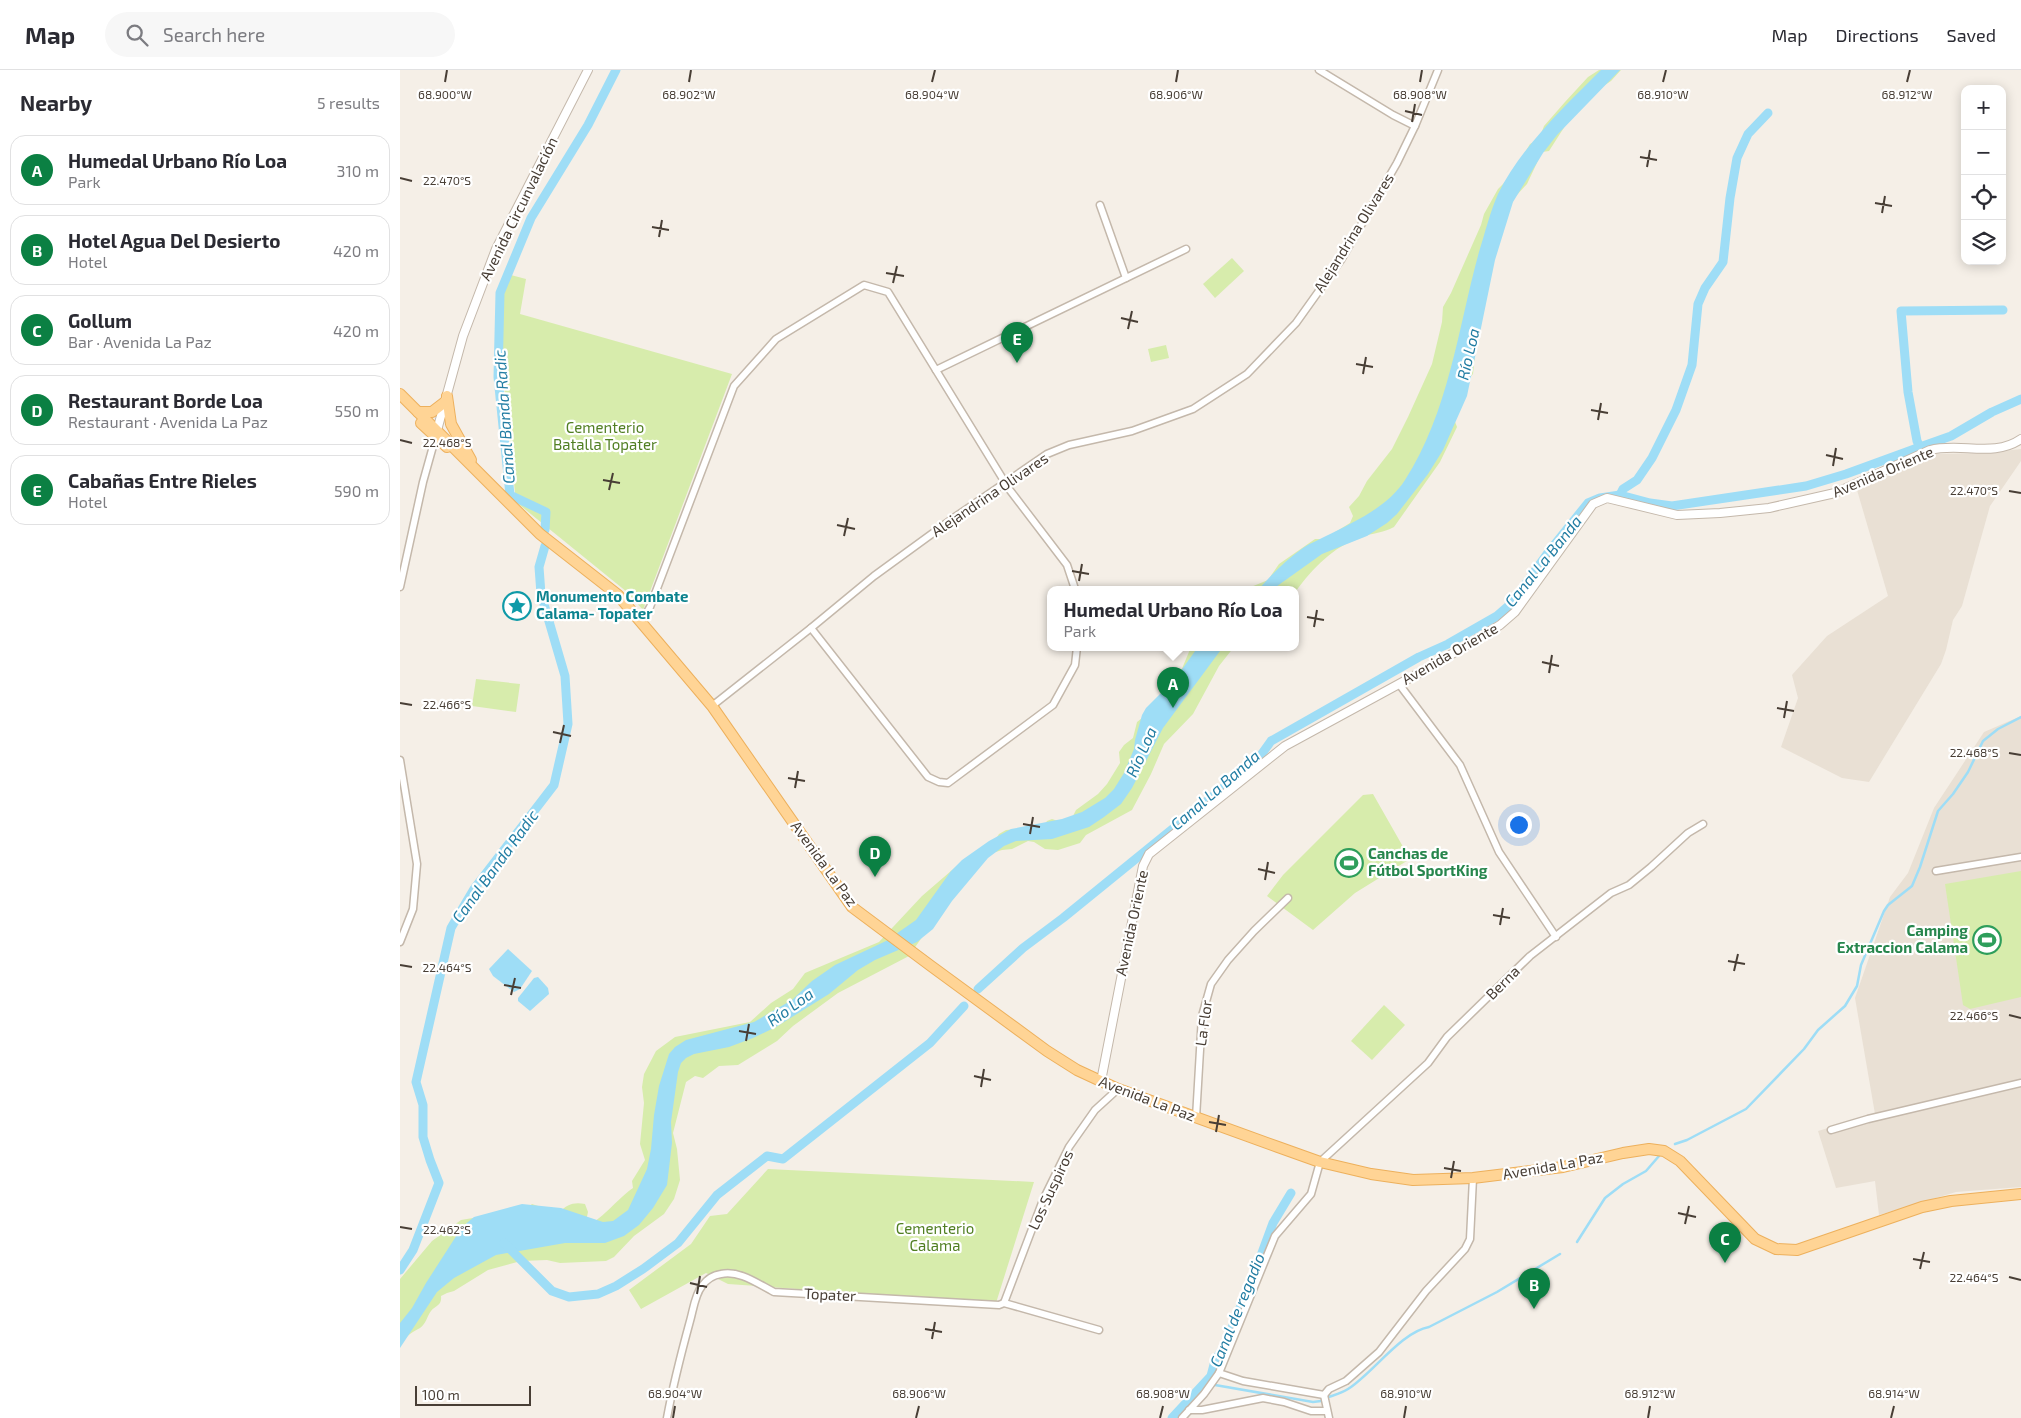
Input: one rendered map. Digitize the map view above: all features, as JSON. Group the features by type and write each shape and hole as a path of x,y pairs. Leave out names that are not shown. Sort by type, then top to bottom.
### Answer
{"main road":[{"name":"Avenida La Paz","path":"400,394 436,434"},
{"path":"418,412 432,412 446,399 453,428 477,472"},
{"name":"Avenida La Paz","path":"400,402 477,472 540,534 618,595 712,706 852,906 1047,1051 1077,1070 1101,1082 1320,1162 1371,1174 1413,1180 1473,1178 1563,1167 1623,1153 1657,1150 1670,1154 1680,1161 1755,1239 1770,1247 1786,1251 1807,1248 1922,1206 2021,1194"}],"street":[{"name":"Avenida Circunvalación","path":"436,434 468,321 496,249 588,70"},
{"path":"1318,70 1415,126"},
{"name":"Alejandrina Olivares","path":"712,706 874,576 1047,454 1069,445 1132,431 1193,409 1247,374 1296,323 1342,260 1398,162 1438,70"},
{"path":"1100,205 1126,278"},
{"path":"936,370 1186,248"},
{"path":"641,623 650,607 734,386 776,338 864,285 888,292 1005,482 1067,565 1074,586"},
{"path":"400,587 423,482 436,434"},
{"name":"Avenida Oriente","path":"1101,1082 1143,866 1149,854 1285,746 1399,684 1500,625 1515,612 1593,504 1607,498 1677,515 1769,508 1835,493 1930,450 1942,447 1998,448 2010,446 2021,439"},
{"path":"811,628 928,777 939,782 948,783 1053,705 1075,665 1077,651"},
{"path":"1399,684 1460,765 1499,852 1556,937"},
{"path":"400,760 417,864 413,909 400,942"},
{"name":"Berna","path":"1320,1162 1428,1063 1447,1037 1530,956 1611,893 1629,885 1688,833 1703,824"},
{"path":"1936,871 2021,858"},
{"name":"La Flor","path":"1196,1118 1202,1016 1211,984 1228,960 1288,898"},
{"path":"1831,1130 1868,1119 2021,1083"},
{"name":"Los Suspiros","path":"1004,1303 1043,1200 1070,1147 1095,1110 1118,1089"},
{"path":"1182,1418 1219,1373 1275,1236 1311,1194 1320,1162"},
{"path":"1324,1395 1330,1389 1346,1381 1379,1352 1426,1291 1465,1249 1470,1239 1473,1178"},
{"name":"Topater","path":"667,1418 673,1382 694,1305 701,1287 711,1277 722,1274 736,1274 751,1279 774,1292 999,1305 1004,1303 1099,1330"},
{"path":"1219,1373 1243,1381 1324,1395"},
{"path":"1189,1410 1202,1410 1263,1398 1328,1415 1324,1395"}],"shaded area":[{"path":"2021,449 2021,461 1990,506 1962,606 1953,620 1941,664 1869,782 1842,778 1781,747 1798,698 1792,675 1827,636 1888,596 1857,490 1936,454 1985,453"},
{"path":"2021,716 2021,1187 1956,1192 1879,1215 1875,1181 1836,1188 1818,1131 1875,1114 1855,998 1890,897 1908,873 1934,808 1984,732"}],"green space":[{"path":"1599,70 1621,70 1611,81 1593,93 1565,126 1549,151 1542,152 1527,184 1515,197 1486,255 1473,374 1467,381 1454,419 1457,427 1440,462 1394,527 1361,537 1341,546 1324,559 1299,587 1253,586 1268,580 1279,564 1315,539 1324,539 1350,523 1353,516 1349,507 1392,449 1432,364 1442,322 1443,307 1481,225 1484,214 1498,189 1511,176 1530,144 1539,139 1544,126 1588,77"},
{"path":"1232,258 1244,271 1215,298 1203,284"},
{"name":"Cementerio Batalla Topater","path":"507,274 526,279 520,314 732,374 643,610 627,592 516,502 498,327"},
{"path":"1166,345 1169,358 1151,362 1148,349"},
{"path":"1189,651 1231,651 1219,666 1193,714 1164,744 1132,810 1086,835 1080,843 1058,850 1045,849 1034,842 1028,841 1012,849 1002,850 977,858 909,956 838,993 793,1026 777,1041 738,1065 719,1066 703,1078 695,1076 686,1082 673,1133 677,1149 680,1180 674,1199 664,1214 634,1236 614,1257 606,1261 560,1263 547,1260 521,1261 488,1270 454,1291 441,1296 440,1304 431,1311 424,1324 406,1337 400,1346 400,1279 432,1241 461,1220 526,1209 532,1204 559,1213 571,1204 585,1204 588,1212 585,1226 596,1221 633,1188 632,1181 645,1160 640,1144 644,1103 642,1087 644,1074 656,1051 675,1037 750,1022 771,1003 793,989 805,973 879,942 922,896 966,858 994,842 999,834 1006,830 1043,827 1047,821 1052,819 1061,822 1072,818 1076,810 1098,794 1107,784 1120,763 1119,752 1133,738 1137,722 1146,715 1181,671"},
{"path":"476,679 520,684 516,712 472,706"},
{"name":"Canchas de Fútbol SportKing","path":"1373,794 1410,859 1355,893 1313,930 1267,896 1283,875 1363,795"},
{"name":"Camping Extraccion Calama","path":"2021,871 2021,997 1970,1009 1963,1005 1945,884"},
{"path":"1384,1005 1405,1025 1372,1060 1351,1041"},
{"name":"Cementerio Calama","path":"768,1169 1034,1182 996,1303 728,1284 706,1273 641,1309 629,1290 691,1244 710,1216 727,1214"}],"water":[{"name":"Río Loa","path":"1601,70 1620,70 1557,135 1543,153 1513,202 1495,260 1467,396 1443,450 1428,474 1397,514 1387,523 1367,536 1322,554 1277,586 1262,586 1279,567 1297,553 1380,506 1398,490 1405,480 1420,454 1442,398 1451,369 1479,252 1498,194 1518,160 1559,112"},
{"name":"Río Loa","path":"1195,651 1220,651 1163,728 1132,788 1121,804 1089,827 1052,839 1016,841 1004,846 988,858 952,901 933,929 917,942 875,960 858,970 829,994 776,1027 729,1047 694,1054 681,1063 671,1122 672,1143 667,1185 653,1208 639,1225 624,1236 605,1243 565,1243 496,1255 454,1278 437,1292 400,1348 400,1323 412,1308 462,1227 474,1217 522,1204 561,1208 603,1222 613,1221 628,1210 647,1169 659,1086 669,1054 675,1047 686,1040 754,1022 792,1000 812,981 835,965 886,941 916,920 951,871 962,860 989,841 1011,829 1062,819 1082,812 1105,798 1114,789 1124,773 1134,749 1142,715 1146,708 1175,679"},
{"path":"508,949 532,971 520,989 514,992 493,976 489,969"},
{"path":"538,977 548,988 549,994 530,1011 518,1001 518,998 534,978"}],"waterway":[{"name":"Canal Banda Radic","path":"545,530 546,512 510,495 498,377 500,293 531,218 588,125 616,70"},
{"path":"1620,495 1623,489 1637,480 1652,458 1676,410 1692,365 1698,304 1705,288 1723,262 1730,198 1737,158 1748,134 1768,113"},
{"name":"Canal La Banda","path":"978,989 1023,948 1063,918 1239,775 1261,755 1271,741 1419,657 1448,644 1497,616 1512,603 1547,554 1588,503 1600,498 1620,495 1650,503 1672,506 1806,486 1846,474 1920,447 1917,441 1908,392 1901,311 2003,310"},
{"path":"1920,447 1951,436 1992,412 2021,399"},
{"name":"Canal Banda Radic","path":"400,1270 413,1250 439,1183 423,1137 423,1105 416,1082 451,928 474,889 554,785 568,724 565,676 541,594 539,567 545,546"},
{"path":"1675,1144 1687,1140 1746,1109 1804,1049 1818,1030 1845,1006 1857,986 1861,965 1884,911 1888,905 1912,886 1938,811 1953,794 1968,772 1983,741 1998,729 2021,717"},
{"path":"504,1243 552,1291 569,1297 598,1294 616,1286 678,1243 717,1195 767,1156 783,1159 930,1043 964,1006"},
{"path":"1577,1242 1605,1198 1623,1184 1646,1171 1659,1156"},
{"name":"Canal de regadio","path":"1172,1418 1211,1376 1215,1361 1225,1345 1273,1223 1291,1193"},
{"path":"1326,1398 1341,1393 1358,1382 1398,1345 1419,1330 1429,1327 1497,1292 1560,1254"},
{"path":"1215,1385 1313,1402 1321,1401"}],"place":[{"name":"Cabañas Entre Rieles","path":"1017,363"},
{"name":"Monumento Combate Calama- Topater","path":"517,606"},
{"name":"Humedal Urbano Río Loa","path":"1173,708"},
{"name":"Canchas de Fútbol SportKing","path":"1349,863"},
{"name":"Restaurant Borde Loa","path":"875,877"},
{"name":"Camping Extraccion Calama","path":"1987,940"},
{"name":"Gollum","path":"1725,1263"},
{"name":"Hotel Agua Del Desierto","path":"1534,1309"}]}
